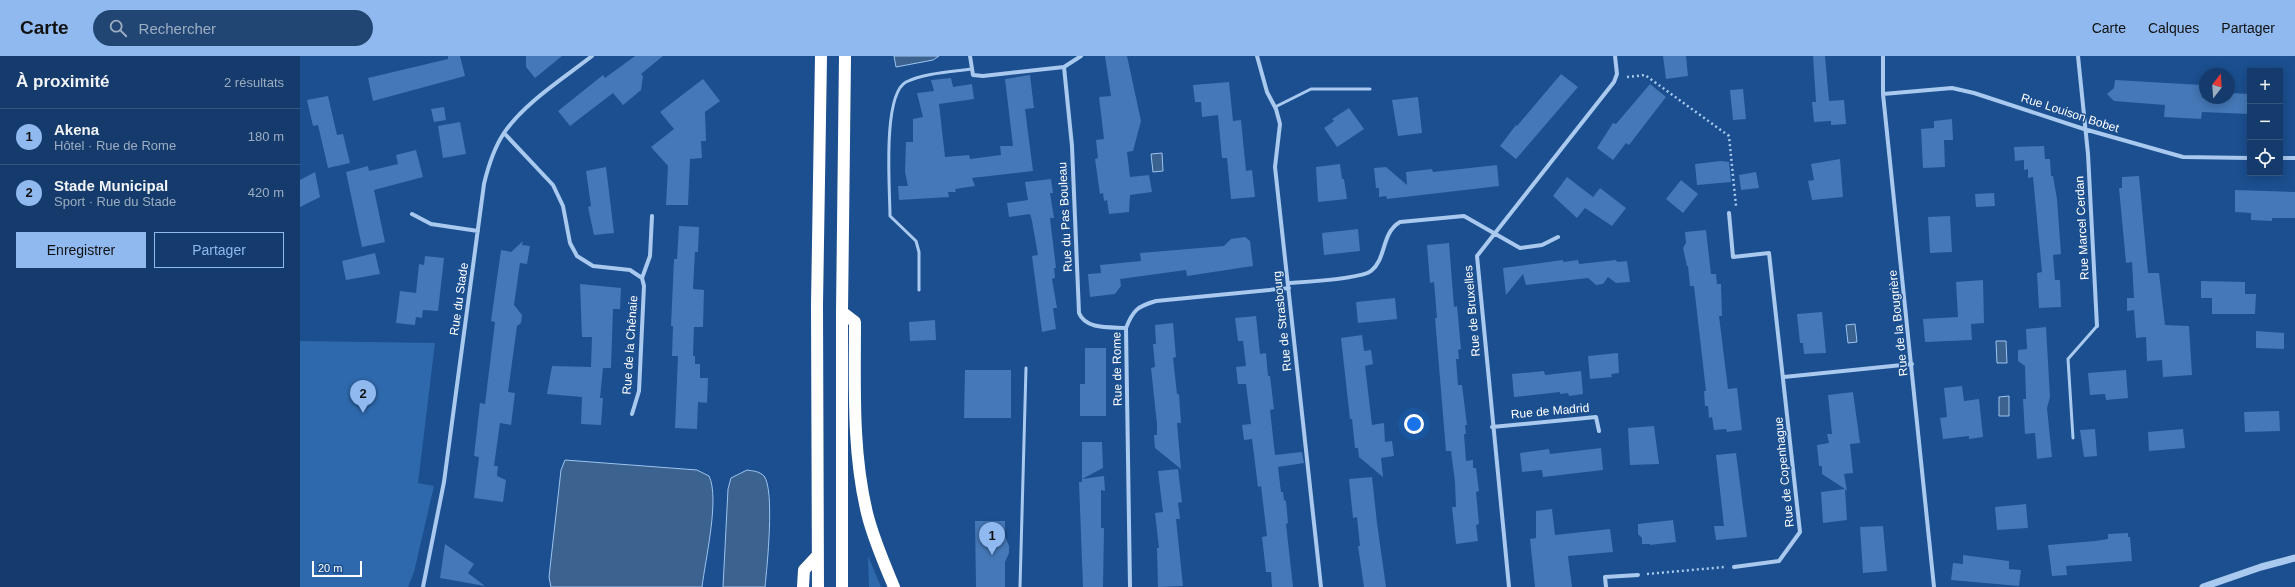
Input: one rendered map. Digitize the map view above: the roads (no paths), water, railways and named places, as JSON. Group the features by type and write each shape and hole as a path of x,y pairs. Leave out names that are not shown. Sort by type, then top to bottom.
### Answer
{"highway":[{"path":"818,587 818,255 821,56"},
{"path":"842,587 842,312 845,56"},
{"path":"842,312 855,322 856,422 859,472 874,536 894,587"},
{"path":"803,587 804,570 817,556"}],"street":[{"name":"Rue du Stade","path":"424,587 440,508 484,184 489,162 504,133 522,112 592,56"},
{"path":"970,56 973,75 983,76 1064,67 1082,56"},
{"name":"Rue de Strasbourg","path":"1257,56 1267,92 1275,108 1280,124 1275,167 1321,587"},
{"name":"Rue de Bruxelles","path":"1509,587 1492,427 1477,256 1494,232 1616,78 1615,56"},
{"name":"Rue de la Bougrière","path":"1882,56 1884,94 1934,587"},
{"name":"Rue Marcel Cerdan","path":"2078,56 2084,129 2088,154 2097,326"},
{"name":"Rue du Pas Bouleau","path":"1064,67 1072,146 1079,313 1082,320 1089,324 1126,328"},
{"name":"Rue Louison Bobet","path":"1884,94 1952,88 1974,92 2084,129 2183,157 2247,158"},
{"path":"504,133 552,185 563,206 570,243 577,256 593,266 630,270 642,278"},
{"path":"2283,158 2295,158"},
{"name":"Rue de Copenhague","path":"1729,213 1733,257 1770,253 1800,532 1778,561 1734,568"},
{"path":"412,214 431,224 478,231"},
{"name":"Rue de la Chênaie","path":"632,414 638,392 644,286 642,278 650,256 652,216"},
{"name":"Rue de Rome","path":"1130,587 1126,328 1129,319 1140,305 1156,301 1289,286 1359,276 1370,272 1377,264 1389,232 1393,226 1400,222 1464,216 1494,232"},
{"path":"1494,232 1520,248 1542,245 1558,238"},
{"path":"1784,377 1912,364"},
{"name":"Rue de Madrid","path":"1492,427 1596,417 1599,431"},
{"path":"2203,587 2261,567 2295,558"},
{"path":"1606,587 1605,578 1638,575"}],"lane":[{"path":"920,290 919,252 916,241 890,216 889,157 893,100 898,90 904,83 918,78 972,69"},
{"path":"1275,108 1311,89 1370,89"},
{"path":"2073,438 2068,359 2097,326"},
{"path":"1020,587 1026,368"}],"place":[{"name":"Stade Municipal","path":"363,413"},
{"name":"Akena","path":"992,555"}]}
